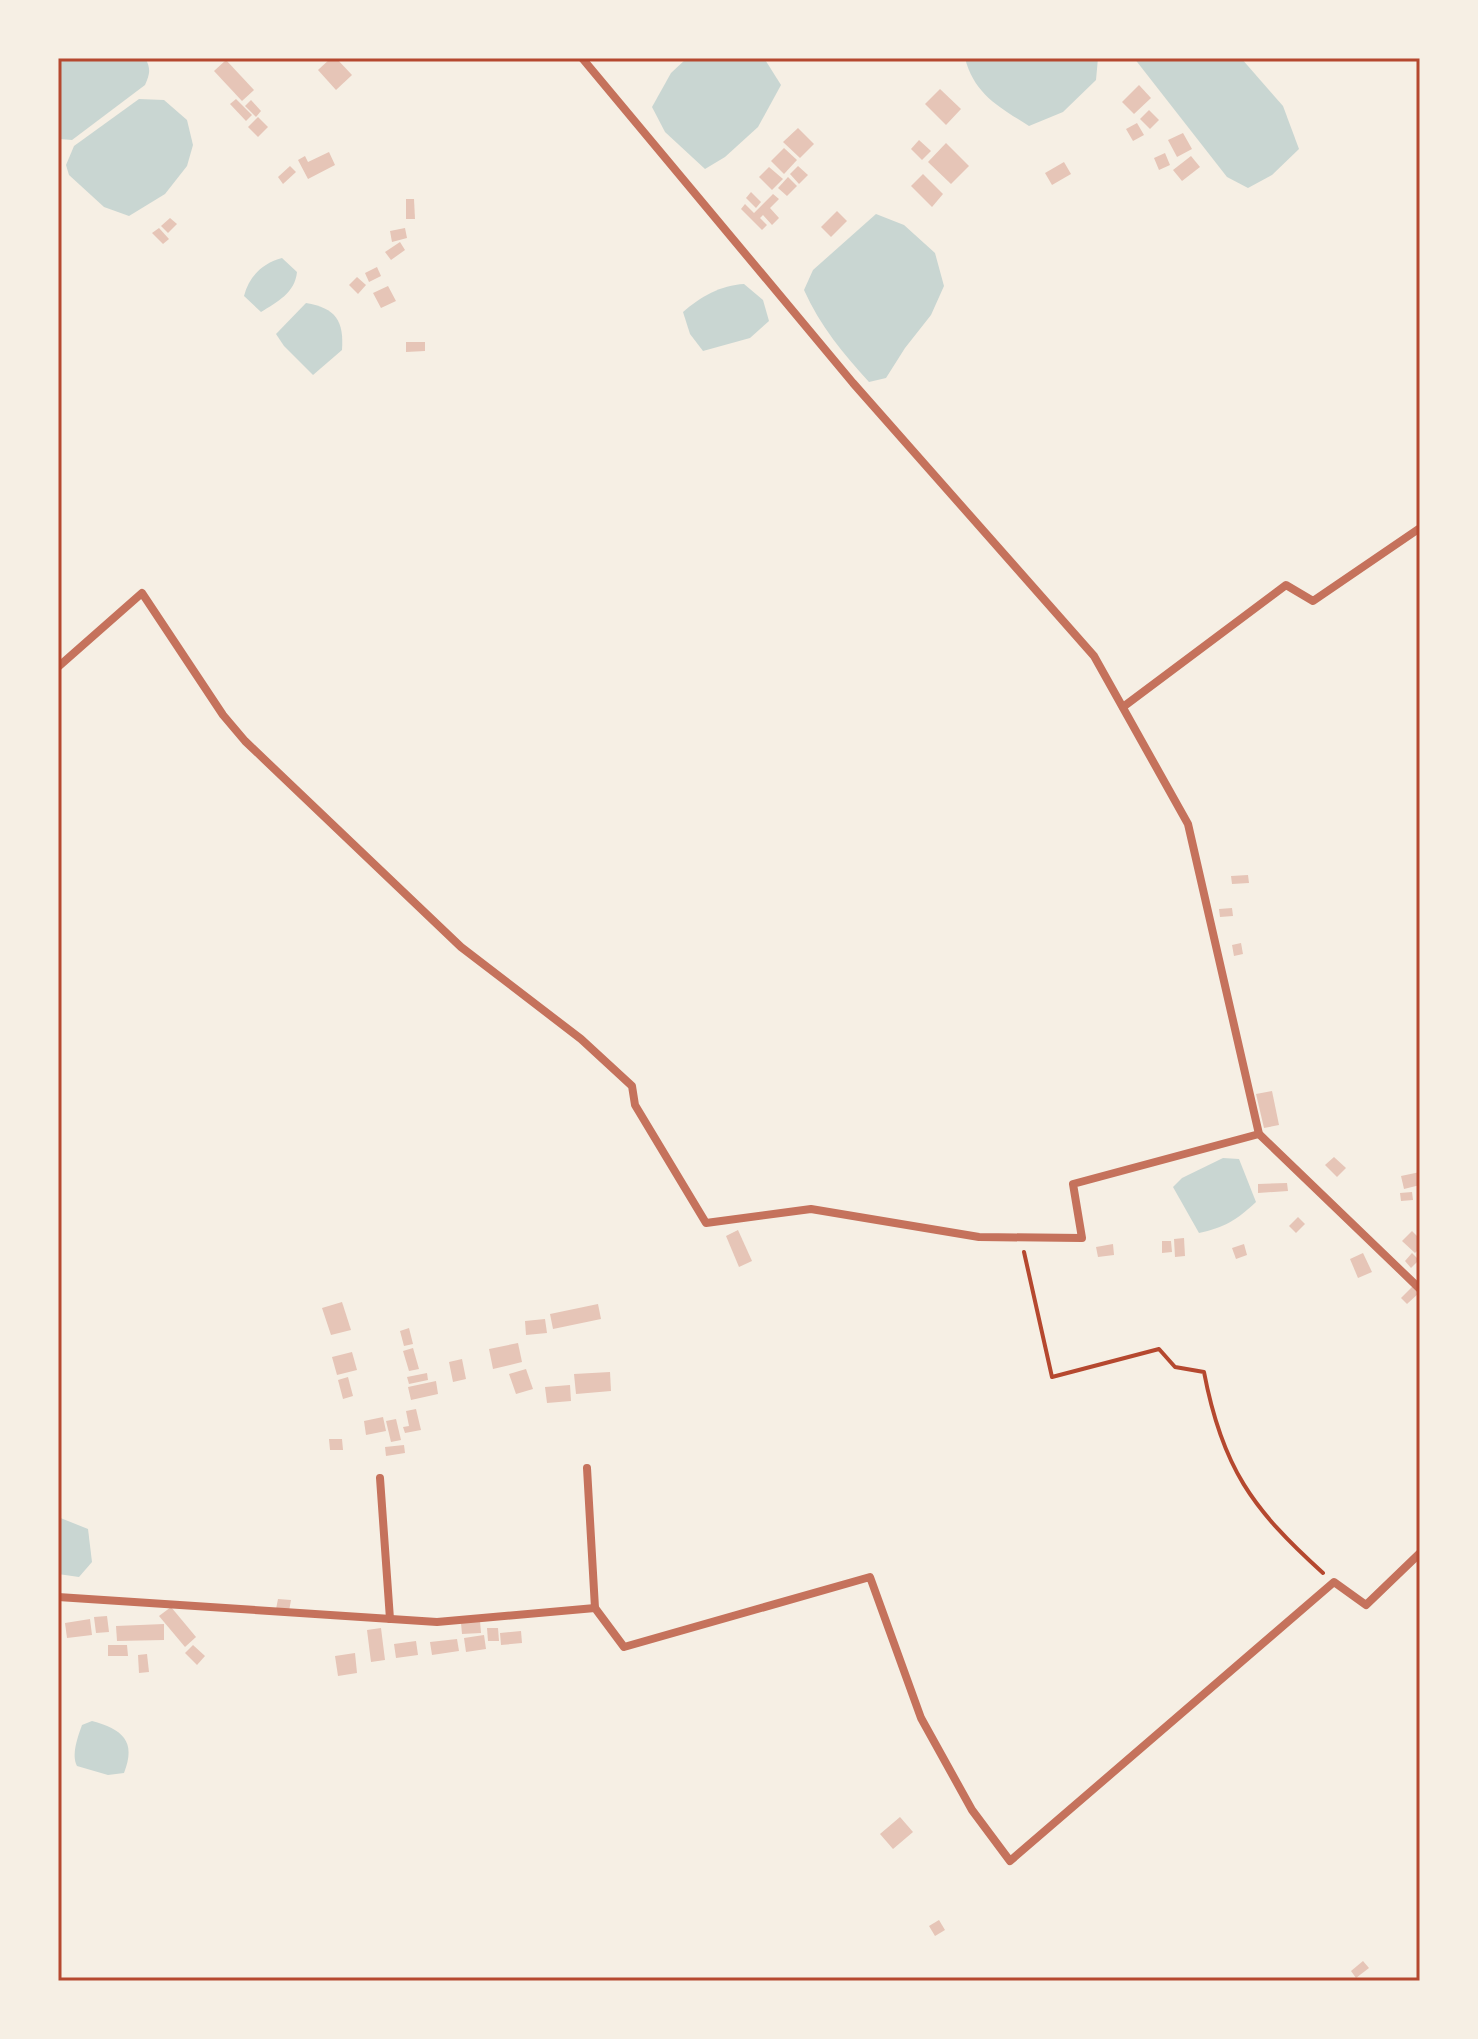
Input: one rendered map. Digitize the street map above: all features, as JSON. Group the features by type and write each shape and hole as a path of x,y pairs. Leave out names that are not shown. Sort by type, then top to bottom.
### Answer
{"street":[{"path":"582,58 853,383 1094,656 1188,824 1259,1134 1420,1289"},
{"path":"1123,707 1286,585 1313,601 1420,528"},
{"path":"58,667 142,593 223,715 245,741 461,947 581,1039 632,1086 635,1105 706,1223 811,1209 979,1237 1082,1238 1073,1184 1259,1134"},
{"path":"587,1468 595,1608 624,1647 870,1577 921,1718 972,1810 1010,1861 1334,1582 1366,1605 1420,1553"},
{"path":"380,1478 390,1619"},
{"path":"58,1597 437,1622 595,1608"}],"path":[{"path":"1020,1237 1052,1377 1159,1349 1175,1367 1204,1372 1212,1414 1240,1481 1251,1499 1288,1540 1334,1582"}],"shaded area":[{"path":"58,58 145,58 149,74 145,85 72,140 60,139"},
{"path":"687,58 764,58 781,85 758,127 725,157 705,169 665,132 652,107 671,73"},
{"path":"965,58 1098,58 1096,80 1063,112 1029,126 998,106 981,90"},
{"path":"1134,58 1241,58 1283,106 1299,149 1272,175 1248,188 1227,177"},
{"path":"139,99 164,100 187,120 193,145 187,166 165,194 129,216 104,207 69,175 66,165 74,146"},
{"path":"876,214 904,225 935,253 944,286 931,315 886,378 869,382 833,339 804,290 813,270"},
{"path":"282,258 297,272 296,279 284,296 261,312 244,296 246,289 258,271"},
{"path":"744,284 763,300 769,321 750,338 703,351 690,334 683,312 711,293"},
{"path":"306,303 331,312 341,331 342,350 313,375 276,334"},
{"path":"1223,1158 1239,1159 1256,1202 1229,1222 1199,1233 1173,1187 1182,1178"},
{"path":"58,1517 88,1529 92,1562 79,1577 58,1574"},
{"path":"92,1721 111,1728 124,1738 129,1752 124,1773 108,1775 77,1766 75,1751 82,1725"}],"building":[{"path":"331,58 336,58 352,75 336,90 318,70"},
{"path":"226,60 254,90 242,101 214,71"},
{"path":"1139,85 1151,98 1134,114 1122,102"},
{"path":"940,89 961,109 946,125 925,104"},
{"path":"236,99 252,115 246,121 230,104"},
{"path":"251,100 261,111 256,117 245,106"},
{"path":"1149,110 1159,120 1150,129 1140,119"},
{"path":"258,117 268,127 258,137 248,127"},
{"path":"1137,123 1144,135 1133,141 1126,129"},
{"path":"798,128 814,144 800,158 783,142"},
{"path":"1183,133 1192,149 1177,157 1168,140"},
{"path":"919,140 931,151 922,160 911,149"},
{"path":"946,143 969,166 951,184 928,162"},
{"path":"784,148 797,160 784,174 771,161"},
{"path":"329,152 335,165 308,179 298,160 305,156 308,162"},
{"path":"1165,153 1170,165 1159,170 1154,158"},
{"path":"1191,156 1200,167 1182,181 1173,170"},
{"path":"1064,162 1071,174 1052,185 1045,173"},
{"path":"290,166 296,172 283,184 278,177"},
{"path":"798,166 808,175 799,184 790,174"},
{"path":"769,167 783,179 772,190 759,177"},
{"path":"923,174 943,194 932,207 911,186"},
{"path":"788,177 797,186 787,196 778,188"},
{"path":"751,192 761,202 756,208 746,198"},
{"path":"773,194 779,199 770,208 779,218 772,225 763,215 760,218 767,225 762,230 741,209 745,204 754,213"},
{"path":"406,199 414,199 415,219 406,219"},
{"path":"837,211 847,221 831,237 821,227"},
{"path":"170,218 177,224 168,233 161,226"},
{"path":"159,228 169,239 163,244 152,233"},
{"path":"405,228 407,238 392,242 390,231"},
{"path":"400,242 405,250 391,260 385,252"},
{"path":"377,267 381,276 369,282 365,273"},
{"path":"357,277 366,285 358,294 349,285"},
{"path":"388,286 396,301 381,308 373,293"},
{"path":"406,342 425,342 425,351 406,352"},
{"path":"1248,875 1249,883 1232,884 1231,876"},
{"path":"1232,908 1233,916 1220,917 1219,909"},
{"path":"1241,943 1243,954 1234,956 1232,945"},
{"path":"1272,1091 1279,1125 1264,1128 1256,1094"},
{"path":"1334,1157 1346,1168 1337,1177 1325,1165"},
{"path":"1420,1172 1420,1185 1404,1189 1401,1176"},
{"path":"1287,1183 1288,1191 1258,1193 1258,1184"},
{"path":"1412,1192 1413,1200 1401,1201 1400,1193"},
{"path":"1298,1217 1305,1224 1296,1233 1289,1226"},
{"path":"738,1230 752,1261 739,1267 726,1236"},
{"path":"1412,1231 1420,1239 1420,1248 1415,1253 1402,1241"},
{"path":"1184,1238 1185,1256 1175,1257 1174,1239"},
{"path":"1162,1241 1171,1241 1172,1252 1162,1253"},
{"path":"1113,1244 1114,1255 1098,1257 1096,1247"},
{"path":"1244,1244 1247,1255 1236,1259 1232,1248"},
{"path":"1363,1253 1372,1272 1358,1278 1350,1259"},
{"path":"1412,1253 1419,1260 1411,1268 1405,1261"},
{"path":"1413,1286 1419,1293 1407,1304 1401,1298"},
{"path":"342,1302 351,1330 331,1335 322,1308"},
{"path":"598,1304 601,1319 553,1329 550,1314"},
{"path":"545,1319 547,1333 526,1335 525,1321"},
{"path":"409,1328 413,1344 404,1346 400,1331"},
{"path":"518,1343 522,1362 493,1369 489,1349"},
{"path":"413,1348 419,1369 409,1371 403,1351"},
{"path":"352,1352 357,1370 337,1375 332,1357"},
{"path":"462,1359 466,1379 453,1382 449,1362"},
{"path":"526,1369 533,1389 516,1394 509,1374"},
{"path":"610,1372 611,1391 576,1394 574,1374"},
{"path":"427,1373 428,1380 409,1384 407,1377"},
{"path":"348,1377 353,1396 343,1399 338,1380"},
{"path":"436,1381 438,1394 411,1400 408,1387"},
{"path":"570,1385 571,1401 547,1403 545,1387"},
{"path":"416,1409 421,1430 405,1433 403,1427 409,1426 406,1411"},
{"path":"383,1417 386,1431 366,1435 364,1421"},
{"path":"396,1419 401,1440 391,1442 386,1421"},
{"path":"329,1439 342,1439 343,1450 330,1450"},
{"path":"404,1445 405,1453 386,1456 385,1447"},
{"path":"278,1599 291,1600 289,1611 276,1609"},
{"path":"171,1607 196,1637 185,1647 159,1616"},
{"path":"107,1616 109,1632 96,1633 94,1617"},
{"path":"90,1619 92,1635 67,1638 65,1623"},
{"path":"480,1621 481,1633 462,1634 461,1623"},
{"path":"164,1624 164,1640 117,1641 116,1626"},
{"path":"381,1628 385,1660 371,1662 367,1630"},
{"path":"487,1628 498,1628 499,1641 488,1641"},
{"path":"521,1631 522,1643 501,1645 500,1633"},
{"path":"484,1635 486,1649 466,1652 464,1638"},
{"path":"457,1639 459,1651 432,1655 430,1642"},
{"path":"416,1641 418,1655 396,1658 394,1644"},
{"path":"108,1645 127,1645 128,1656 108,1656"},
{"path":"193,1645 205,1656 197,1665 185,1653"},
{"path":"355,1653 357,1673 338,1676 335,1656"},
{"path":"147,1654 149,1672 139,1673 138,1655"},
{"path":"900,1817 913,1832 893,1849 880,1834"},
{"path":"939,1920 945,1930 935,1936 929,1926"},
{"path":"1363,1961 1369,1968 1356,1978 1351,1971"}]}
